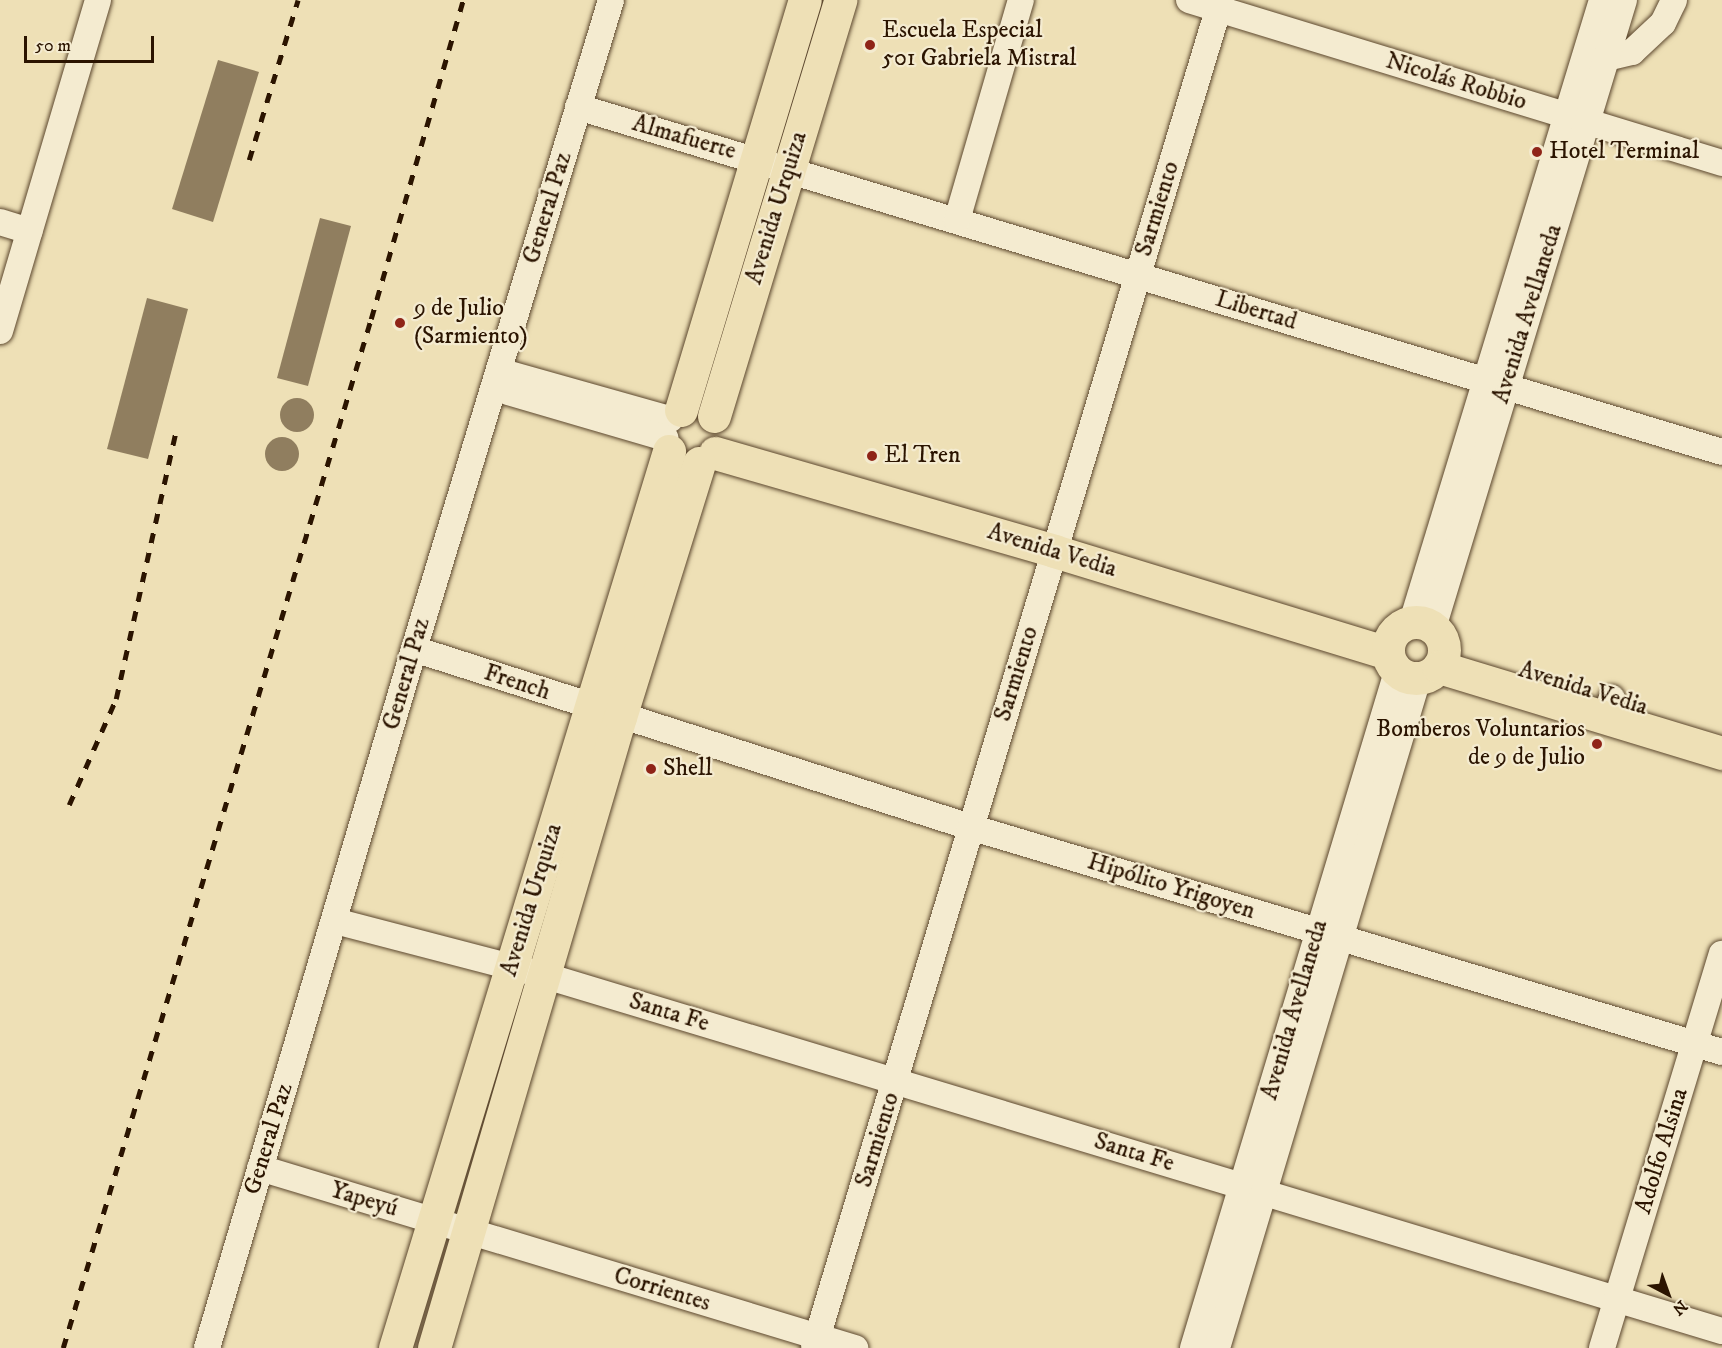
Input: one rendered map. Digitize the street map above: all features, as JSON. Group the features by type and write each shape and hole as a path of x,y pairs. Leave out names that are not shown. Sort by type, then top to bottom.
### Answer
{"main road":[{"name":"Avenida Urquiza","path":"434,1348 546,976 671,430 805,0"},
{"name":"Avenida Urquiza","path":"395,1348 432,1220 511,967 605,712 712,442 840,0"},
{"path":"695,408 712,442 683,463 671,430 695,408"},
{"name":"Avenida Vedia","path":"712,442 1057,541 1609,708 1722,753"},
{"name":"Avenida Vedia","path":"1609,708 1722,731"}],"street":[{"path":"0,331 98,0"},
{"name":"General Paz","path":"207,1348 336,921 414,649 611,0"},
{"path":"957,220 1021,0"},
{"name":"Nicolás Robbio","path":"1189,0 1220,4 1722,164"},
{"name":"Avenida Avellaneda","path":"1217,1348 1254,1190 1328,934 1576,118 1602,0"},
{"name":"Avenida Avellaneda","path":"1576,118 1606,58 1624,0"},
{"path":"1606,58 1632,52 1664,23 1674,0"},
{"name":"Sarmiento","path":"815,1342 896,1082 970,827 1220,4"},
{"name":"Almafuerte","path":"578,107 789,170"},
{"name":"Libertad","path":"789,170 1722,452"},
{"path":"0,222 30,231"},
{"path":"496,379 671,430"},
{"name":"French","path":"414,649 605,712"},
{"name":"Hipólito Yrigoyen","path":"605,712 970,827 1722,1052"},
{"name":"Santa Fe","path":"336,921 546,976 1722,1331"},
{"name":"Adolfo Alsina","path":"1602,1348 1722,954"},
{"name":"Yapeyú","path":"260,1168 469,1231"},
{"name":"Avenida Avellaneda","path":"1193,1348 1254,1190"},
{"name":"Corrientes","path":"469,1231 815,1342 855,1348"}],"shaded area":[{"path":"440,1250 446,1250 425,1348 406,1348"}],"building":[{"path":"218,60 259,72 213,222 172,209"},
{"path":"320,218 351,226 308,386 277,378"},
{"path":"147,298 188,309 148,459 107,449"},
{"path":"297,398 309,403 314,415 309,427 297,432 285,427 280,415 285,403"},
{"path":"282,437 294,442 299,454 294,466 282,471 270,466 265,454 270,442"}],"railway":[{"path":"249,160 298,0"},
{"path":"63,1348 371,319 463,0"},
{"path":"69,805 116,699 176,430"}],"place":[{"name":"Escuela Especial 501 Gabriela Mistral","path":"870,45"},
{"name":"Hotel Terminal","path":"1537,152"},
{"name":"9 de Julio (Sarmiento)","path":"400,323"},
{"name":"El Tren","path":"872,456"},
{"name":"Bomberos Voluntarios de 9 de Julio","path":"1597,744"},
{"name":"Shell","path":"651,769"}]}
